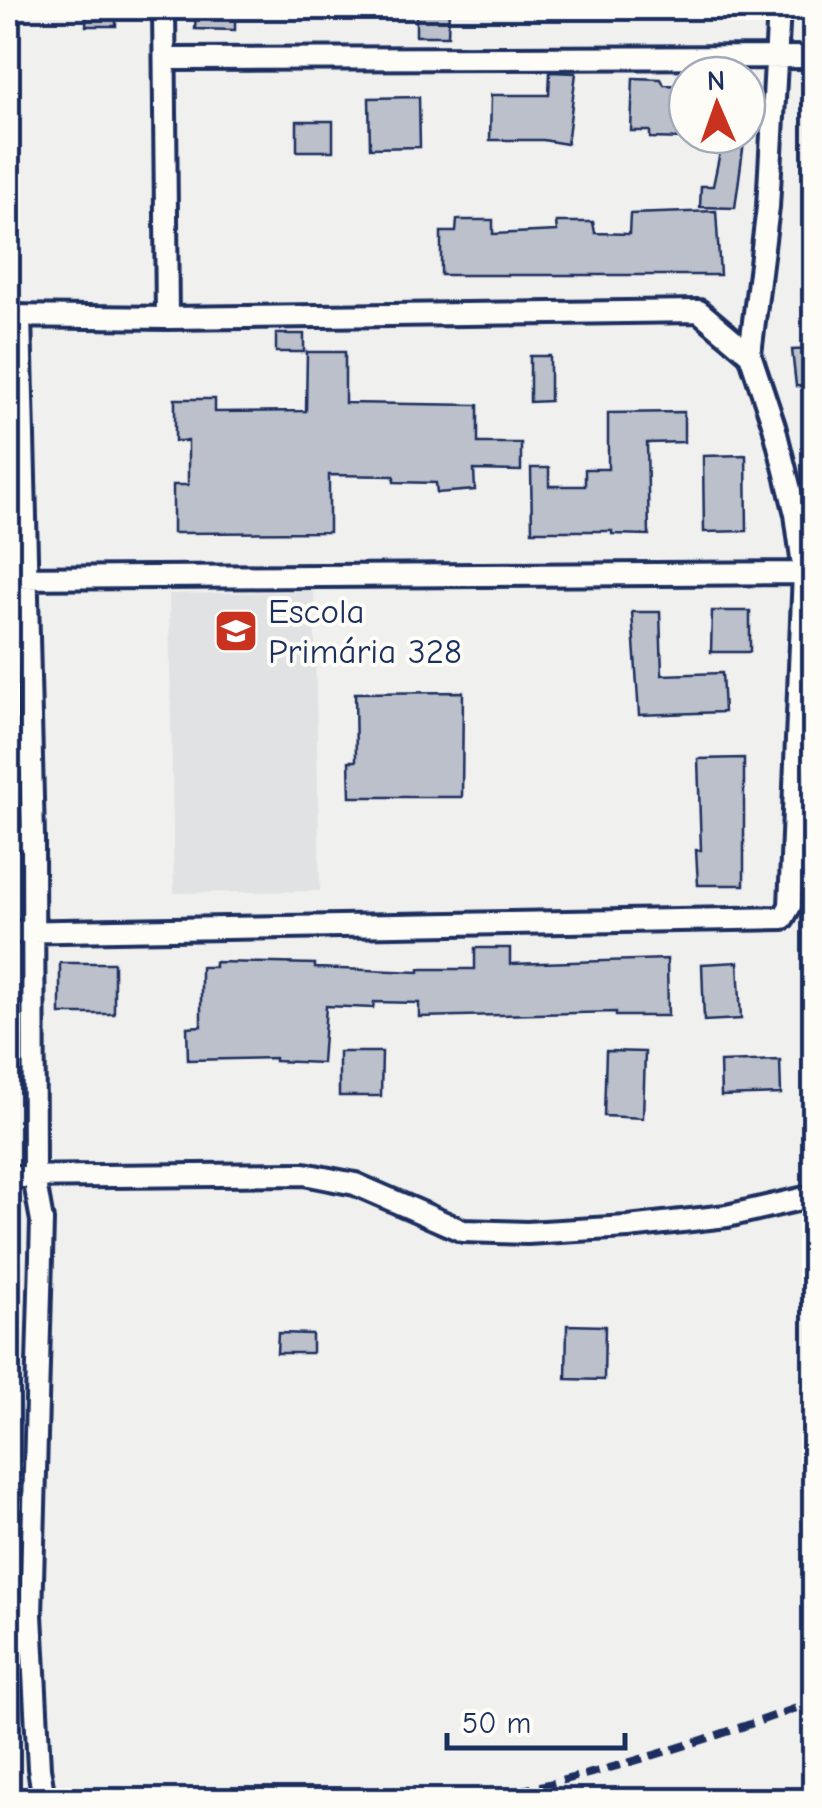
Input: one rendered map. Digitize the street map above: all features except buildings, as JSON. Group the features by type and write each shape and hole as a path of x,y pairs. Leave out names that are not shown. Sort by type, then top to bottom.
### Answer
{"street":[{"path":"164,8 167,318"},
{"path":"8,932 784,918 790,906 805,746 805,514 750,354 768,206 779,8"},
{"path":"164,59 814,57"},
{"path":"44,1800 38,1768 31,1615 42,1220 34,1177 34,838 16,578 14,316 167,318 699,311 750,354"},
{"path":"16,578 804,573"},
{"path":"8,838 34,838"},
{"path":"8,1177 304,1174 355,1184 463,1230 527,1233 727,1216 814,1196"}],"shaded area":[{"path":"314,591 320,891 174,893 169,594"}],"railway":[{"path":"472,1800 602,1770 814,1702"}],"place":[{"name":"Escola Primária 328","path":"236,631"}]}
